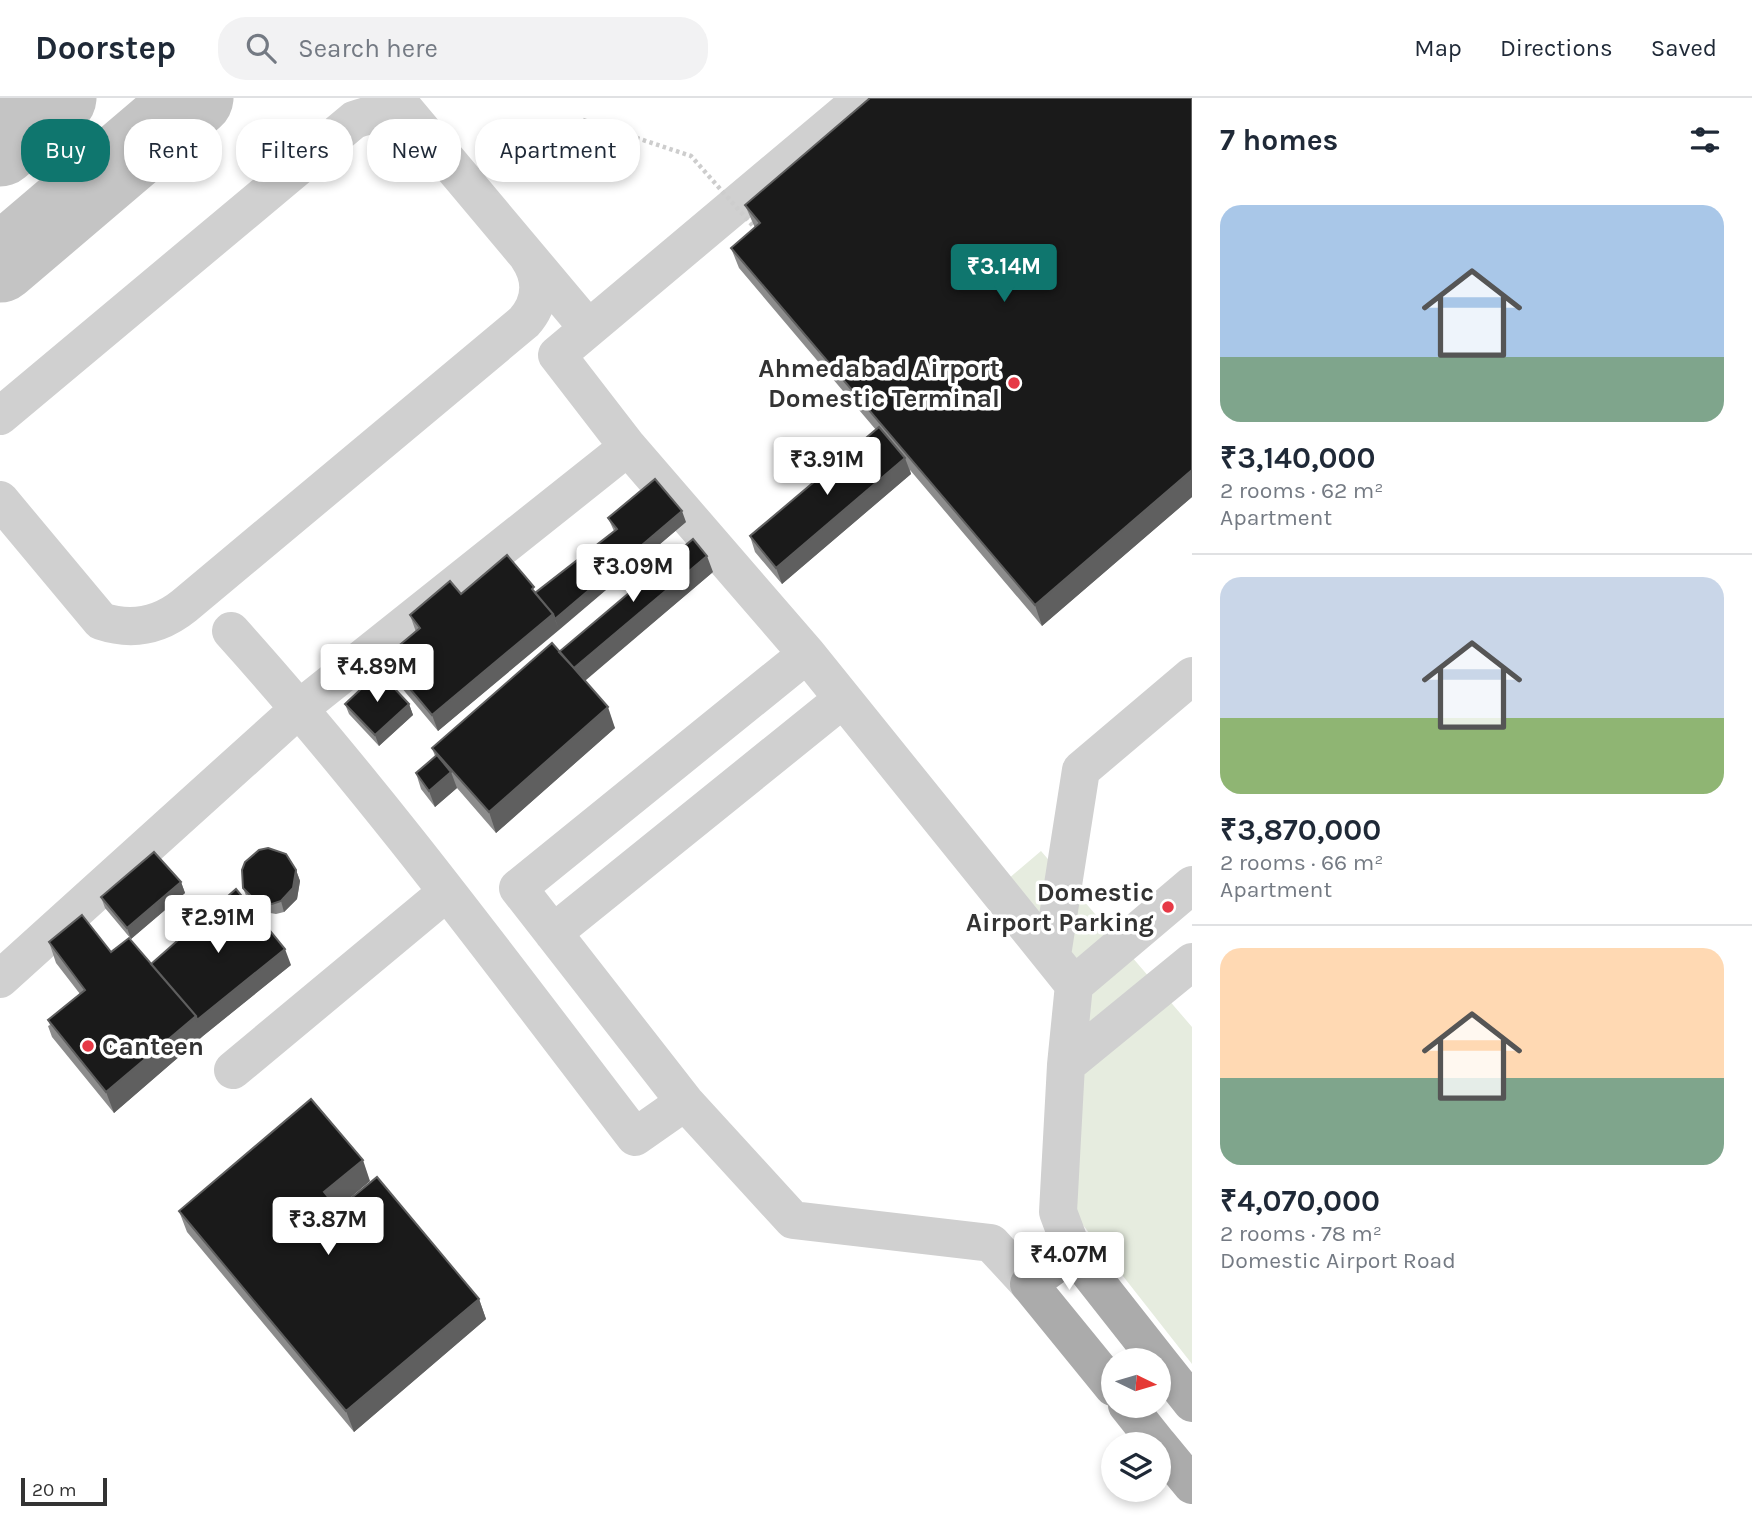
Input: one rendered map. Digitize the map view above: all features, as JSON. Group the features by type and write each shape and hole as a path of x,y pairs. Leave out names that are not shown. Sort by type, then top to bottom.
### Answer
{"main road":[{"path":"1101,1372 1029,1284 1073,1252 1149,1348"},
{"path":"1171,1376 1192,1403"},
{"path":"1137,1418 1148,1432"},
{"path":"1171,1460 1192,1485"}],"lane":[{"path":"395,98 419,118 528,257 588,328"},
{"path":"863,98 557,355 628,447 807,653 1074,985 1066,1065 1058,1212 1073,1252"},
{"path":"0,416 354,120 374,114 395,116 414,124 419,118"},
{"path":"0,500 101,621 126,627 163,620 184,606 524,322 538,295 536,271 528,257"},
{"path":"0,979 300,708 628,447"},
{"path":"231,631 300,708 447,892 635,1137 685,1101"},
{"path":"472,925 807,653"},
{"path":"1052,955 1081,770 1192,676"},
{"path":"552,933 843,699"},
{"path":"1074,985 1192,885"},
{"path":"518,888 685,1101 793,1220 991,1243 1029,1284"},
{"path":"233,1070 447,892"},
{"path":"1066,1065 1192,962"}],"path":[{"path":"640,139 691,156 753,226"}],"shaded area":[{"path":"1041,851 1192,1027 1192,1364 1068,1206 1086,985 1001,885"}],"building":[{"name":"Ahmedabad Airport Domestic Terminal","path":"870,98 1192,98 1192,470 1035,605 731,248 760,223 745,205"},
{"path":"879,427 905,458 776,568 750,536"},
{"path":"655,479 682,511 555,619 535,593 617,529 608,518"},
{"path":"693,539 707,556 574,668 559,652"},
{"path":"507,555 553,614 432,715 384,658 420,628 410,615 450,581 461,594"},
{"path":"552,643 608,707 489,812 432,748"},
{"path":"379,672 409,704 375,735 345,704"},
{"path":"437,755 451,772 429,791 416,773"},
{"path":"268,848 286,854 296,870 293,888 281,901 272,904 255,900 243,888 242,870 245,862 259,850"},
{"path":"154,852 181,882 127,928 101,897"},
{"path":"236,889 285,949 197,1020 151,964"},
{"path":"82,915 111,952 129,938 196,1016 106,1092 48,1020 85,990 49,942"},
{"path":"311,1099 363,1160 324,1192 338,1209 377,1177 479,1299 346,1411 179,1211"}],"taxiway":[{"path":"0,148 58,98"},
{"path":"0,264 195,98"}],"place":[{"name":"Ahmedabad Airport Domestic Terminal","path":"1014,383"},
{"name":"Domestic Airport Parking","path":"1168,907"},
{"name":"Canteen","path":"88,1046"}]}
